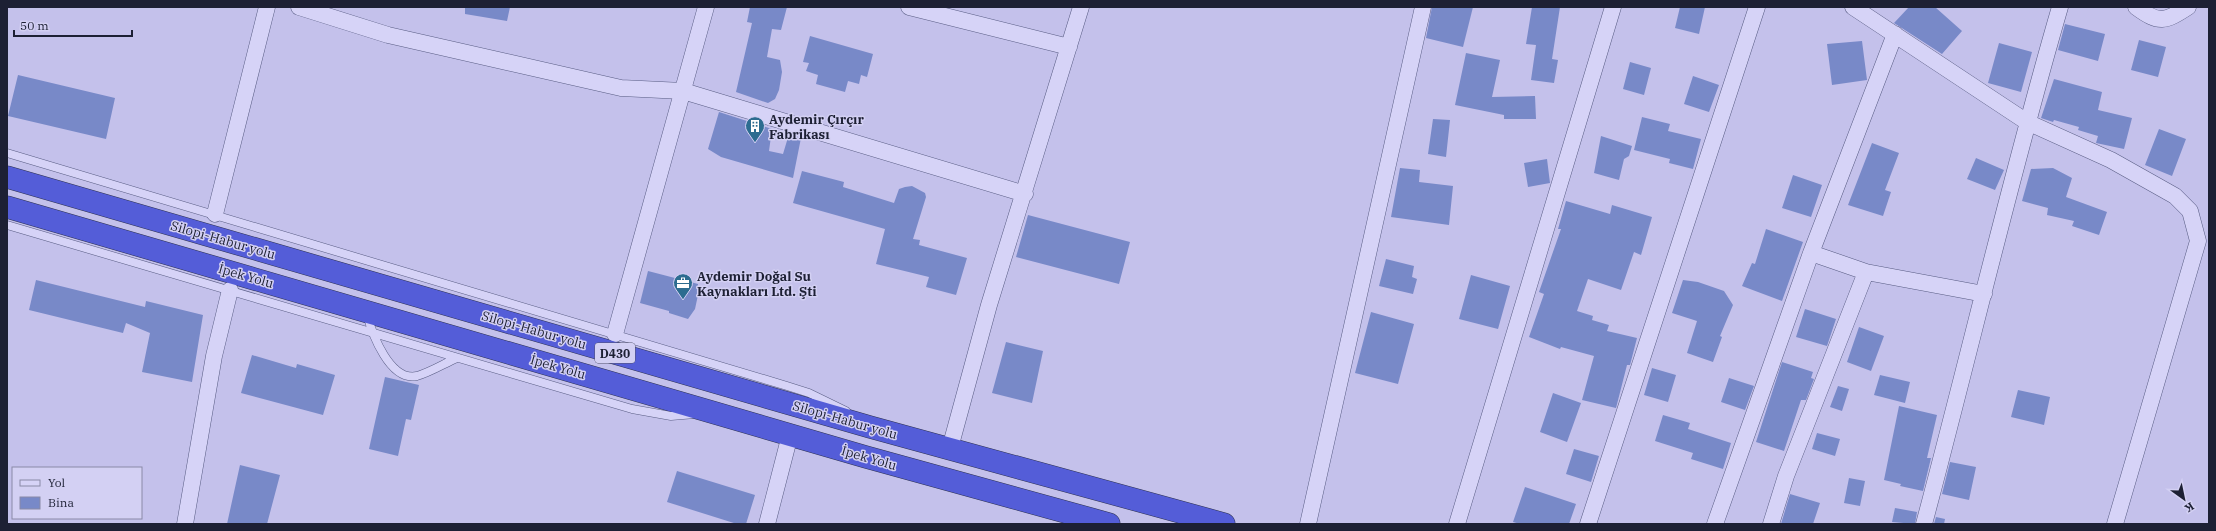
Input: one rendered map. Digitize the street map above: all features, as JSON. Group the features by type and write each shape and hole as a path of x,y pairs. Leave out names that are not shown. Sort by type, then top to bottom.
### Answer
{"highway":[{"name":"Silopi-Habur yolu","path":"7,177 870,427 1224,524"},
{"name":"İpek Yolu","path":"7,207 790,435 1098,522"}],"street":[{"path":"214,214 267,7"},
{"path":"299,7 388,35 621,88 682,91 1025,194"},
{"path":"615,334 706,7"},
{"path":"909,7 1069,47"},
{"path":"950,448 990,305 1081,7"},
{"path":"1308,524 1423,7"},
{"path":"1457,524 1614,7"},
{"path":"1588,524 1757,7"},
{"path":"1853,7 2027,122 2111,160 2175,196 2190,211 2198,241 2115,524"},
{"path":"1924,524 2027,122 2060,7"},
{"path":"2136,7 2147,15 2160,20 2170,19 2188,7"},
{"path":"1715,524 1811,253 1895,34"},
{"path":"1811,253 1866,272 1984,294"},
{"path":"1771,524 1786,476 1866,272"},
{"path":"185,524 214,356 230,290"},
{"path":"767,524 790,435"}],"lane":[{"path":"7,154 214,214 809,393 844,410 870,427"},
{"path":"7,225 651,414 684,416 710,411"},
{"path":"366,311 371,332 385,359 405,375 417,376 457,358"}],"building":[{"path":"465,7 510,7 507,21 465,14"},
{"path":"750,7 787,7 781,30 772,29 767,57 780,60 782,72 779,90 775,99 768,103 736,92 752,23 747,22"},
{"path":"1432,7 1473,7 1463,47 1426,38"},
{"path":"1532,7 1560,7 1552,59 1558,60 1554,83 1531,80 1536,45 1526,44"},
{"path":"1680,7 1705,7 1699,34 1675,28"},
{"path":"1909,7 1935,7 1962,31 1942,54 1894,23"},
{"path":"2065,24 2105,34 2098,61 2058,50"},
{"path":"810,36 873,54 867,77 861,75 859,84 848,81 845,92 816,84 818,75 806,71 809,63 803,62"},
{"path":"2139,40 2166,47 2158,77 2131,70"},
{"path":"1862,41 1867,80 1832,85 1827,44"},
{"path":"1999,43 2032,52 2021,92 1988,83"},
{"path":"1466,53 1500,60 1492,97 1535,96 1536,119 1504,119 1504,115 1455,105"},
{"path":"1630,62 1651,68 1644,95 1623,89"},
{"path":"18,75 115,98 106,139 8,116"},
{"path":"1693,76 1719,85 1709,112 1684,104"},
{"path":"2054,79 2102,92 2098,110 2132,118 2124,149 2096,143 2098,136 2078,130 2079,127 2041,118"},
{"name":"Aydemir Çırçır Fabrikası","path":"719,112 772,129 769,151 783,154 789,134 801,138 793,178 721,157 708,149"},
{"path":"1642,117 1670,124 1668,131 1701,139 1693,169 1669,163 1670,159 1634,150"},
{"path":"1433,119 1450,120 1446,157 1428,154"},
{"path":"2159,129 2186,139 2172,176 2145,165"},
{"path":"1601,136 1632,146 1629,156 1624,159 1619,180 1594,173"},
{"path":"1872,143 1899,153 1885,190 1891,192 1883,216 1848,205"},
{"path":"1976,158 2004,170 1995,190 1967,179"},
{"path":"1547,159 1550,183 1528,187 1524,163"},
{"path":"1400,168 1420,170 1419,182 1453,186 1449,225 1391,217"},
{"path":"2053,168 2072,178 2066,197 2107,212 2099,235 2072,226 2074,221 2047,215 2048,208 2022,201 2031,169"},
{"path":"802,171 844,182 843,187 894,203 899,189 905,187 912,186 925,193 926,197 913,239 920,240 919,245 967,258 956,295 926,287 929,277 876,264 885,229 793,203"},
{"path":"1793,175 1822,185 1811,217 1782,208"},
{"path":"1566,201 1610,214 1612,205 1652,217 1641,255 1634,252 1621,290 1588,279 1577,311 1593,316 1592,320 1609,325 1607,331 1637,338 1630,365 1627,365 1616,408 1582,400 1594,356 1561,347 1560,349 1529,337 1544,294 1539,292 1561,229 1558,229"},
{"path":"1028,215 1130,242 1119,284 1016,257"},
{"path":"1766,229 1803,242 1782,301 1742,286 1752,263 1755,264"},
{"path":"1386,259 1414,266 1412,277 1417,279 1413,294 1379,286"},
{"path":"648,271 698,284 698,295 695,309 688,319 669,313 669,311 640,303"},
{"path":"1471,275 1510,286 1498,329 1459,319"},
{"path":"36,280 145,307 146,301 203,315 192,382 142,372 150,333 126,323 123,333 29,310"},
{"path":"1683,280 1698,282 1724,291 1733,305 1720,336 1722,337 1713,362 1687,353 1697,321 1672,313"},
{"path":"1805,309 1836,319 1827,346 1796,337"},
{"path":"1371,312 1414,324 1398,384 1355,373"},
{"path":"1859,327 1884,336 1871,371 1847,362"},
{"path":"1006,342 1043,351 1032,403 992,393"},
{"path":"252,355 296,368 297,364 335,375 323,415 241,393"},
{"path":"1782,362 1813,372 1811,378 1814,379 1806,400 1801,400 1784,451 1756,442"},
{"path":"1652,368 1676,375 1668,402 1644,395"},
{"path":"1880,375 1910,382 1905,403 1874,395"},
{"path":"385,377 419,385 411,420 406,419 398,456 369,449"},
{"path":"1729,378 1754,386 1745,410 1721,402"},
{"path":"1838,386 1849,389 1842,411 1830,407"},
{"path":"2018,390 2050,397 2044,425 2011,417"},
{"path":"1553,393 1581,403 1567,442 1540,432"},
{"path":"1899,406 1937,415 1927,458 1931,458 1923,491 1900,486 1901,484 1884,480"},
{"path":"1663,415 1690,423 1688,429 1731,443 1723,469 1691,459 1693,453 1655,441"},
{"path":"1817,433 1840,439 1835,456 1812,449"},
{"path":"1574,449 1599,456 1591,482 1566,474"},
{"path":"1950,462 1976,467 1969,500 1942,494"},
{"path":"240,465 280,475 267,524 227,524"},
{"path":"677,471 755,495 746,524 737,524 667,502"},
{"path":"1849,478 1865,481 1860,506 1844,503"},
{"path":"1525,487 1576,504 1569,524 1520,524 1513,522"},
{"path":"1790,494 1820,503 1813,524 1781,524"},
{"path":"1895,508 1917,512 1915,524 1892,522"},
{"path":"1936,517 1945,519 1944,524 1934,524"}],"place":[{"name":"Aydemir Çırçır Fabrikası","path":"755,143"},
{"name":"Aydemir Doğal Su Kaynakları Ltd. Şti","path":"683,300"}]}
